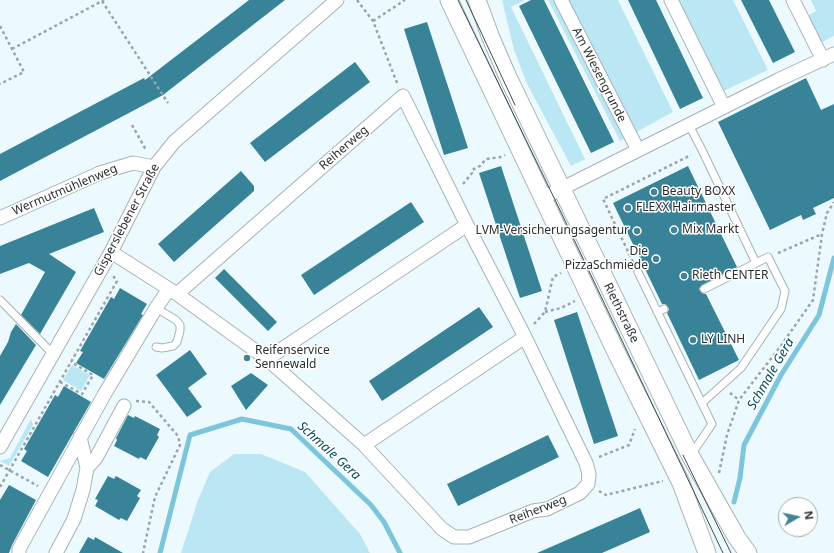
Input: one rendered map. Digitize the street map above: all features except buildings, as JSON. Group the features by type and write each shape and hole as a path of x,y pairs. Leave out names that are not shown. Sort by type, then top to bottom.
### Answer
{"street":[{"name":"Gisperslebener Straße","path":"0,447 104,265 154,167 174,142 338,0"},
{"name":"Riethstraße","path":"449,0 616,352 675,471 707,553"},
{"name":"Riethstraße","path":"477,0 491,38 507,74 690,455 737,538 748,553"},
{"name":"Am Wiesengrunde","path":"561,0 638,150"},
{"path":"672,0 724,107"},
{"path":"543,198 778,80 828,57 793,0"},
{"path":"403,96 456,204 524,335 586,463 589,474 588,484"},
{"name":"Reiherweg","path":"173,292 403,96"},
{"name":"Wermutmühlenweg","path":"0,218 100,173 133,163 154,167"},
{"path":"267,359 467,225"},
{"name":"Reiherweg","path":"111,252 173,292 267,359 364,445 414,501 442,529 454,537 469,537 533,511 547,509 580,493 588,484"},
{"path":"20,553 19,549 104,395 156,308 173,292"},
{"path":"364,445 524,335"},
{"path":"87,468 96,458 124,406"},
{"path":"56,553 74,518 83,490 87,468 80,437"}],"lane":[{"path":"689,125 756,263"},
{"path":"702,403 741,368 781,309 785,291 768,257 704,289"},
{"path":"638,272 712,424 690,455"},
{"path":"0,300 52,354"},
{"path":"156,308 176,320 180,326 177,342 173,346 162,348 156,347"},
{"path":"657,312 664,309"}],"path":[{"path":"357,0 373,21 403,96"},
{"path":"373,21 405,0"},
{"path":"12,49 103,1 168,104"},
{"path":"0,26 24,72 0,84"},
{"path":"132,125 154,167"},
{"path":"638,272 603,199 702,150"},
{"path":"456,204 462,186 472,173 472,170 480,166 486,159 501,157 510,152"},
{"path":"718,478 727,435 739,400 780,347 813,300 822,234 827,213 834,202"},
{"path":"768,257 822,234"},
{"path":"0,487 117,281 104,265"},
{"path":"546,312 553,277 575,266"},
{"path":"524,335 546,312 561,308 576,301"},
{"path":"60,382 82,394 93,375 71,362"},
{"path":"86,385 104,395"},
{"path":"124,406 137,401 149,402 178,436 180,445 155,497 143,553"},
{"path":"586,463 629,445 635,429"},
{"path":"0,465 31,482"},
{"path":"588,484 606,495 669,480 675,471"}],"shaded area":[{"path":"502,0 525,0 511,7 585,159 571,166 527,84 514,50"},
{"path":"548,0 618,0 673,112 620,141"},
{"path":"666,0 733,0 768,70 713,96"},
{"path":"811,0 834,0 834,36 813,47 799,21 816,11"},
{"path":"72,365 90,375 81,391 63,380"},
{"path":"31,419 33,425 9,466 0,461 10,458"},
{"path":"234,454 261,454 305,472 360,534 370,553 181,553 198,500 210,472"}],"waterway":[{"name":"Schmale Gera","path":"734,502 740,478 744,445 781,375 819,315 834,258"},
{"name":"Schmale Gera","path":"160,553 190,435 242,419 291,429 371,505 384,522 400,553"}],"tram line":[{"path":"458,0 723,553"},
{"path":"466,0 515,105"},
{"path":"683,455 731,553"}],"place":[{"name":"Beauty BOXX","path":"654,192"},
{"name":"FLEXX Hairmaster","path":"628,208"},
{"name":"Mix Markt","path":"674,230"},
{"name":"LVM-Versicherungsagentur","path":"637,231"},
{"name":"Die PizzaSchmiede","path":"656,259"},
{"name":"Rieth CENTER","path":"684,276"},
{"name":"LY LINH","path":"693,340"},
{"name":"Reifenservice Sennewald","path":"247,358"}]}
